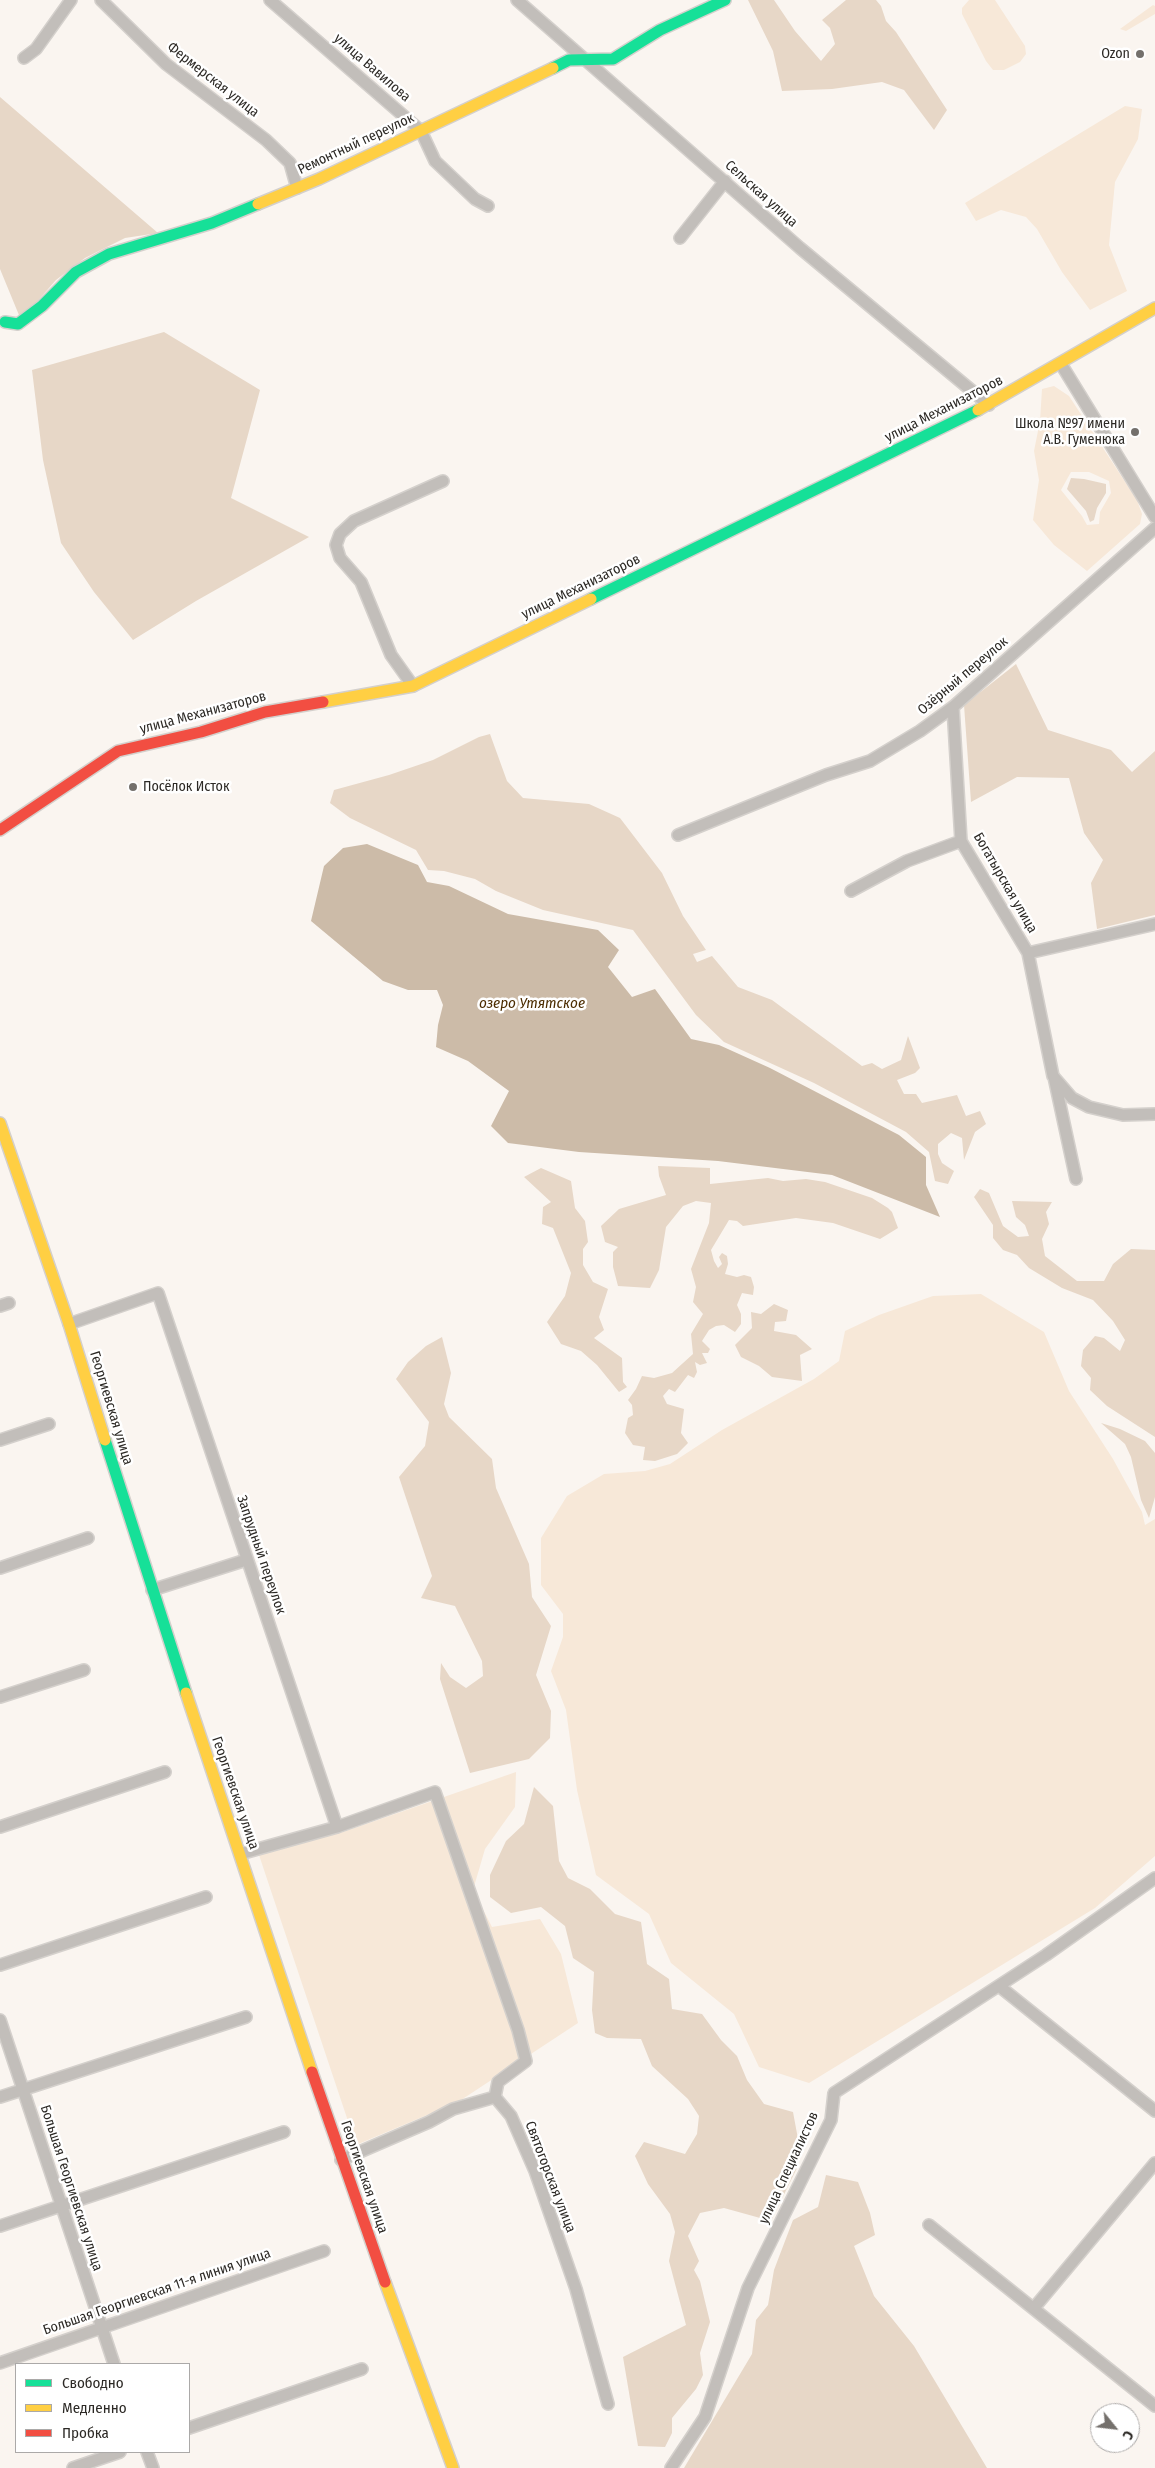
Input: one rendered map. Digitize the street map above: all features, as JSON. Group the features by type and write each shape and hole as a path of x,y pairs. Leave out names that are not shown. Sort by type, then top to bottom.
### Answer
{"street":[{"path":"24,58 36,49 72,0"},
{"name":"Фермерская улица","path":"101,0 166,64 266,140 290,163 297,188"},
{"name":"улица Вавилова","path":"270,0 421,131 435,161 475,199 488,206"},
{"name":"Сельская улица","path":"517,0 808,255 989,405"},
{"name":"Ремонтный переулок","path":"5,322 18,324 42,306 76,272 109,254 212,223 297,188 569,60 613,59 660,30 725,0"},
{"path":"680,238 725,181"},
{"name":"улица Механизаторов","path":"0,830 118,751 201,732 264,712 413,686 989,405 1155,308"},
{"path":"1061,364 1155,517"},
{"path":"413,686 391,655 361,582 340,558 336,545 340,534 354,521 443,481"},
{"name":"Озёрный переулок","path":"678,835 821,777 870,761 953,708 1155,528"},
{"name":"Богатырская улица","path":"953,708 961,841 1028,953 1076,1179"},
{"path":"851,891 907,861 961,841"},
{"name":"Богатырская улица","path":"1028,953 1155,924"},
{"name":"Богатырская улица","path":"1053,1076 1072,1098 1090,1107 1122,1115 1155,1114"},
{"name":"Георгиевская улица","path":"0,1123 70,1324 152,1590 341,2160 453,2468"},
{"name":"Запрудный переулок","path":"70,1324 158,1293 337,1827"},
{"path":"0,1440 49,1424"},
{"path":"0,1568 88,1538"},
{"path":"152,1590 246,1560"},
{"path":"0,1697 84,1670"},
{"path":"0,1826 165,1772"},
{"path":"240,1854 337,1827 435,1792 518,2030 526,2061 498,2082 495,2097 453,2109 429,2122 341,2160"},
{"name":"улица Специалистов","path":"671,2468 705,2417 748,2288 831,2120 834,2093 999,1986 1155,1878"},
{"path":"0,1965 206,1897"},
{"path":"999,1986 1155,2111"},
{"path":"0,2097 246,2017"},
{"name":"Большая Георгиевская улица","path":"0,2020 114,2363"},
{"name":"Святогорская улица","path":"495,2097 510,2116 534,2171 576,2289 608,2404"},
{"path":"0,2226 284,2132"},
{"path":"1034,2308 1155,2163"},
{"path":"929,2225 1151,2403 1155,2390"},
{"name":"Большая Георгиевская 11-я линия улица","path":"0,2363 100,2326 324,2251"},
{"path":"190,2428 362,2369"},
{"path":"73,2468 117,2453"},
{"path":"147,2453 153,2468"}],"shaded area":[{"path":"748,0 774,0 795,31 821,61 835,44 830,28 822,20 846,0 876,0 881,6 886,21 896,32 947,110 934,130 904,90 882,82 832,89 782,91 773,51"},
{"path":"969,0 995,0 1025,46 1026,54 1020,62 1004,70 993,70 986,61 962,14 962,8"},
{"path":"1153,5 1155,6 1155,14 1126,31 1120,29"},
{"path":"0,97 158,233 125,238 85,258 56,280 21,320 0,269"},
{"path":"1125,106 1142,109 1138,139 1115,182 1109,245 1127,291 1090,310 1062,272 1037,229 1026,217 1001,210 976,221 965,203"},
{"path":"164,332 260,390 231,498 309,537 196,601 133,640 94,592 61,543 43,460 32,370"},
{"path":"1054,386 1069,396 1137,500 1142,514 1140,524 1087,571 1054,545 1033,520 1039,480 1034,451 1040,421 1042,389","holes":["1071,472 1089,472 1109,481 1111,493 1100,512 1099,524 1087,525 1061,490"]},
{"path":"1071,478 1106,484 1106,493 1097,508 1094,520 1090,522 1086,511 1067,489"},
{"path":"1016,664 1048,730 1111,750 1132,772 1155,751 1155,915 1097,929 1091,883 1103,860 1084,833 1069,778 1017,777 971,802 964,705"},
{"path":"490,734 507,781 523,798 589,804 620,818 662,873 683,916 706,950 693,954 697,962 712,956 738,987 772,1000 862,1066 872,1063 882,1069 901,1060 908,1036 920,1068 915,1073 897,1080 904,1094 916,1094 922,1103 957,1095 966,1116 980,1111 986,1124 975,1132 964,1160 962,1138 951,1133 938,1144 938,1154 942,1163 954,1171 948,1184 935,1181 929,1152 906,1132 814,1083 724,1042 696,1015 633,930 543,910 496,891 475,879 444,871 428,870 416,850 350,818 330,803 334,790 389,775 433,760 479,737"},
{"path":"658,1166 710,1168 710,1184 768,1178 783,1181 806,1179 825,1182 872,1198 888,1208 892,1212 898,1228 880,1239 833,1223 796,1218 743,1226 737,1221 729,1220 711,1250 714,1261 718,1268 722,1264 719,1257 722,1253 727,1256 728,1264 725,1274 737,1277 744,1275 751,1277 754,1287 753,1295 742,1293 737,1305 741,1314 741,1324 735,1332 724,1325 716,1326 709,1330 702,1341 710,1349 708,1353 702,1353 707,1363 700,1365 695,1362 697,1372 694,1378 688,1375 675,1392 669,1389 663,1396 667,1404 684,1409 681,1433 688,1443 677,1454 655,1461 643,1460 645,1447 633,1445 625,1433 628,1418 633,1415 632,1405 628,1400 642,1376 654,1378 672,1373 693,1354 691,1334 703,1314 693,1302 696,1287 691,1269 709,1223 711,1203 696,1201 683,1206 666,1227 659,1270 650,1288 618,1286 613,1267 613,1252 618,1247 605,1242 601,1226 619,1209 666,1195 659,1176"},
{"path":"541,1168 571,1181 575,1208 585,1221 588,1242 583,1249 583,1265 593,1282 608,1289 599,1317 604,1330 594,1338 622,1358 623,1382 627,1387 619,1392 597,1365 581,1351 561,1344 547,1322 565,1296 571,1273 553,1228 542,1224 543,1207 551,1202 524,1177"},
{"path":"980,1189 989,1193 1003,1226 1018,1237 1029,1236 1025,1225 1016,1217 1012,1201 1052,1202 1046,1212 1049,1224 1042,1239 1045,1256 1077,1281 1104,1281 1113,1264 1131,1249 1155,1250 1155,1437 1107,1406 1090,1390 1091,1378 1081,1366 1083,1350 1095,1336 1104,1338 1120,1351 1125,1340 1113,1321 1093,1300 1062,1288 1029,1268 1017,1255 1003,1250 993,1238 993,1225 974,1197"},
{"path":"981,1294 1044,1332 1069,1391 1113,1459 1142,1512 1145,1525 1155,1519 1155,1856 1095,1908 809,2083 759,2067 734,2014 671,1963 649,1914 596,1875 577,1790 566,1710 551,1671 563,1637 563,1614 541,1585 541,1538 567,1496 604,1474 645,1471 670,1464 722,1430 814,1379 839,1361 845,1331 879,1315 933,1296"},
{"path":"774,1304 788,1310 786,1321 775,1322 774,1331 796,1335 812,1349 800,1355 802,1381 772,1377 759,1366 741,1357 735,1345 752,1328 751,1312 761,1314"},
{"path":"442,1337 451,1373 444,1404 449,1417 492,1459 496,1488 529,1564 532,1597 551,1626 536,1675 551,1711 550,1738 529,1759 470,1773 440,1679 441,1663 450,1677 466,1688 483,1676 482,1661 455,1606 421,1598 432,1576 399,1477 425,1446 429,1422 396,1379 408,1362 426,1346"},
{"path":"1101,1423 1120,1429 1145,1441 1155,1453 1155,1497 1149,1518 1141,1500 1131,1457 1125,1444"},
{"path":"516,1772 515,1807 485,1849 473,1890 492,1927 540,1919 561,1954 578,2023 458,2102 356,2145 259,1855 343,1832"},
{"path":"534,1787 553,1806 559,1861 568,1878 590,1889 615,1914 641,1922 647,1964 669,1979 672,2009 702,2014 721,2040 737,2056 747,2080 764,2104 793,2112 798,2139 797,2168 771,2221 724,2208 700,2213 688,2236 699,2261 694,2270 700,2281 710,2322 700,2353 703,2375 696,2389 672,2418 672,2433 665,2447 638,2446 623,2357 686,2325 669,2261 675,2232 670,2214 648,2184 635,2156 644,2142 685,2154 697,2134 699,2116 688,2099 652,2066 641,2039 607,2038 595,2033 592,2010 594,1972 573,1958 565,1926 541,1907 511,1913 490,1897 490,1875 506,1841 524,1824"},
{"path":"826,2175 858,2182 870,2213 875,2235 854,2246 874,2296 914,2346 987,2468 684,2468 752,2354 756,2320 768,2305 774,2270 793,2220 818,2207"}],"water":[{"name":"озеро Утятское","path":"367,844 418,865 427,882 449,886 508,914 598,930 619,950 608,967 632,997 655,989 691,1039 719,1045 770,1068 899,1135 926,1157 926,1185 940,1217 832,1175 718,1161 579,1152 508,1143 491,1126 509,1091 468,1061 436,1047 438,1025 443,1005 437,990 408,990 383,981 311,921 324,866 343,848"}],"traffic: fast":[{"path":"553,68 569,60 613,59 660,30 725,0"},
{"path":"5,322 18,324 42,306 76,272 109,254 212,223 258,204"},
{"path":"591,599 978,410"},
{"path":"105,1440 186,1693"}],"traffic: slow":[{"path":"258,204 319,179 553,68"},
{"path":"978,410 1155,308"},
{"path":"323,702 413,686 591,599"},
{"path":"0,1123 69,1324 105,1440"},
{"path":"186,1693 312,2072"},
{"path":"385,2282 453,2468"}],"traffic: jam":[{"path":"0,830 118,751 201,732 265,712 323,702"},
{"path":"312,2072 385,2282"}],"place":[{"name":"Ozon","path":"1140,54"},
{"name":"Школа №97 имени А.В. Гуменюка","path":"1135,432"},
{"name":"Посёлок Исток","path":"133,787"}]}
